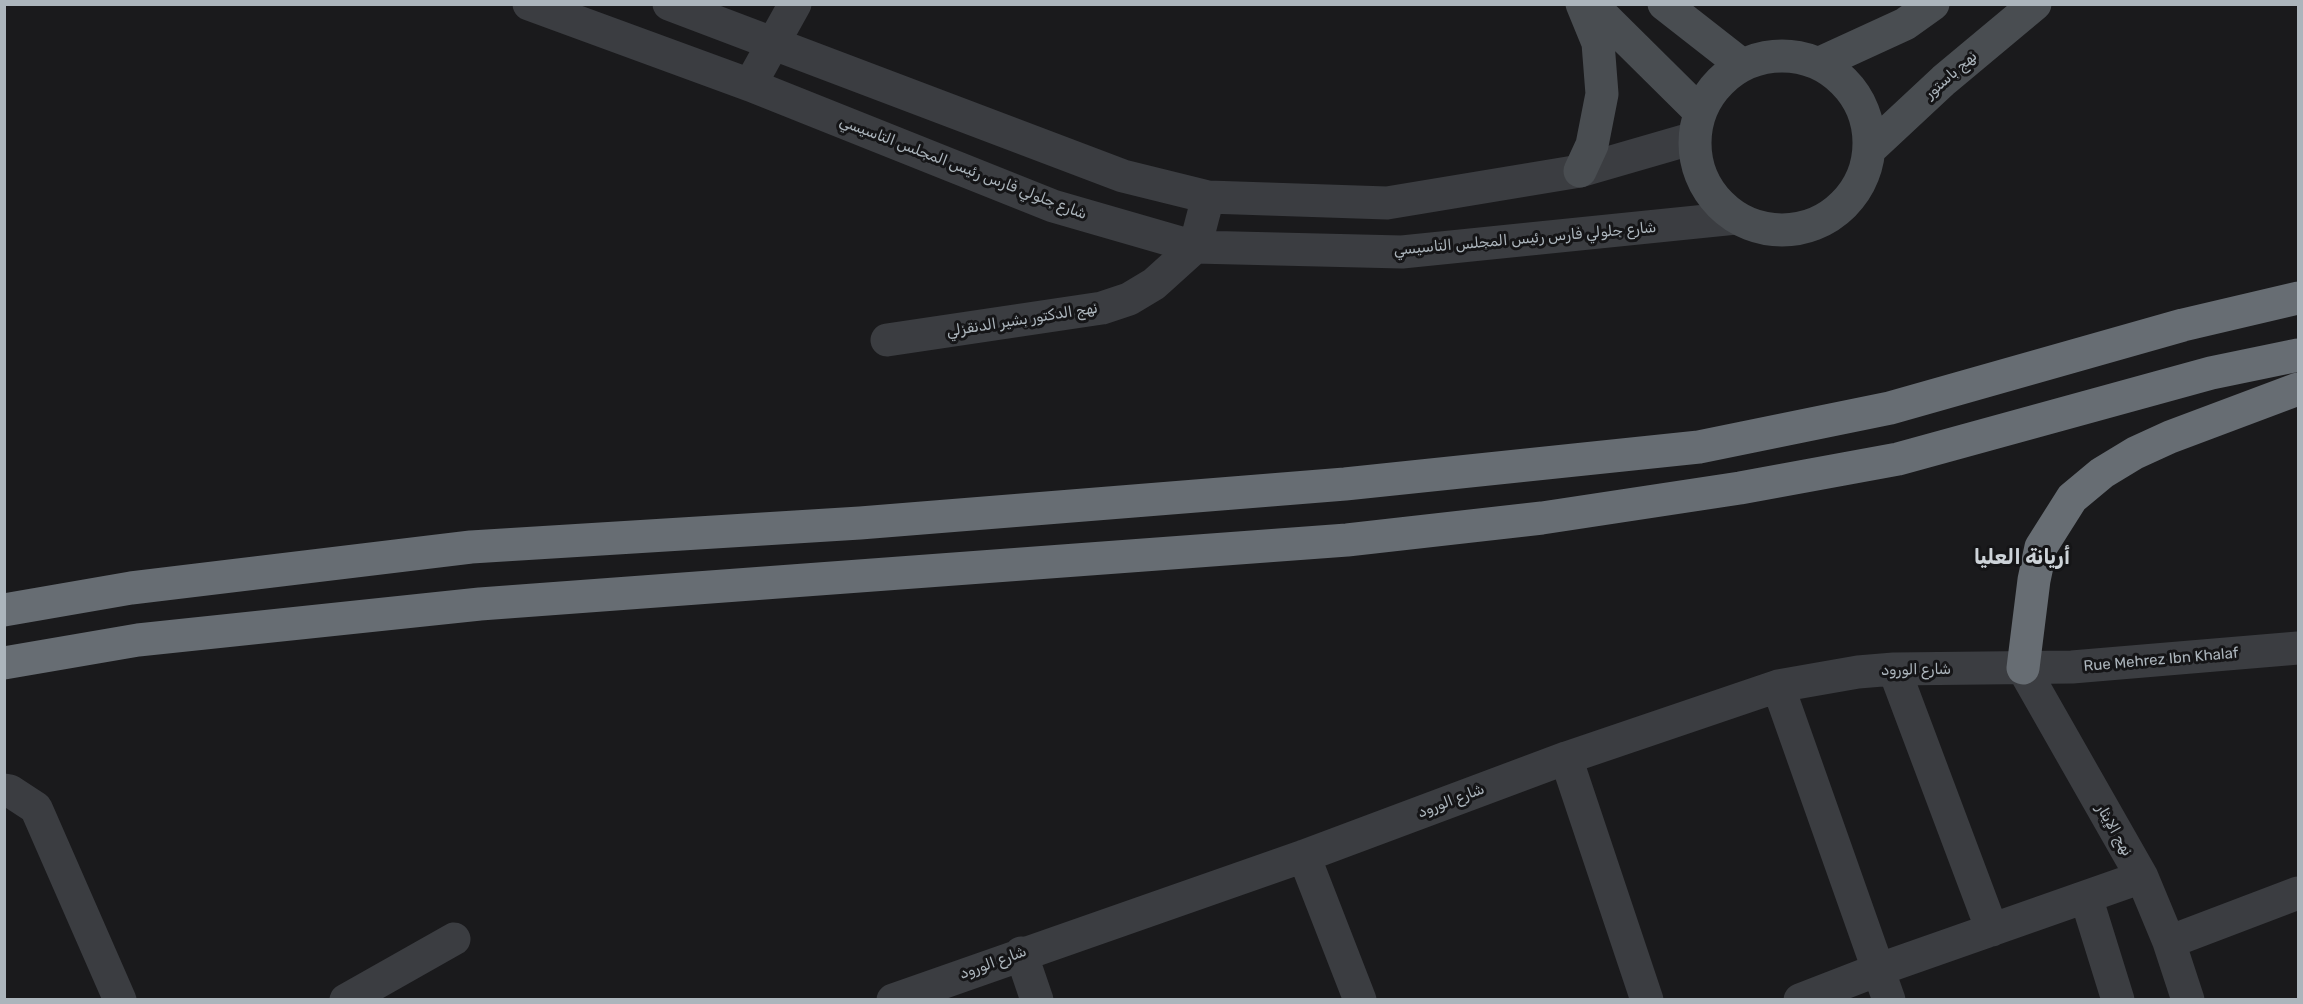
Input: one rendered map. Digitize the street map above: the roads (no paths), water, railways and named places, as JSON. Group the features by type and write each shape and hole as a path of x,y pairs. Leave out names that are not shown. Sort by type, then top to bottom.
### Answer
{"highway":[{"path":"2183,325 2298,276"},
{"path":"4,610 131,588 471,547 860,523 1345,484 1699,447 1890,408 2183,325 2298,298"},
{"path":"4,663 138,640 480,604 1347,540 1542,518 1740,488 1898,459 2211,373 2298,355"},
{"path":"2023,668 2034,580 2041,547 2072,498 2103,472 2135,453 2170,437 2298,389"}],"main road":[{"path":"1580,171 1592,145 1602,94 1598,43 1582,4"},
{"path":"1591,4 1696,125"},
{"path":"1664,4 1742,65"},
{"path":"1820,63 1905,24 1933,4"},
{"name":"نهج باستور","path":"1870,149 1944,80 2035,4"},
{"path":"1778,55 1799,56 1820,63 1842,78 1858,99 1868,123 1870,149 1863,178 1846,203 1822,221 1794,230 1764,229 1736,218 1704,184 1696,125 1714,86 1742,65 1756,59 1778,55"}],"street":[{"name":"شارع جلولي فارس رئيس المجلس التاسيسي","path":"529,4 750,86 1053,206 1195,247 1402,252 1736,218"},
{"path":"669,4 1123,176 1208,197 1387,203 1580,171 1696,125"},
{"path":"750,86 795,4"},
{"path":"1195,247 1208,197"},
{"name":"نهج الدكتور بشير الدنقزلي","path":"887,340 1102,308 1129,299 1154,284 1195,247"},
{"name":"Rue Mehrez Ibn Khalaf","path":"2023,668 2072,667 2298,648"},
{"name":"شارع الورود","path":"893,999 1304,856 1566,758 1778,686 1858,672 1894,669 2023,668"},
{"name":"نهج الإيثار","path":"2023,668 2142,877 2169,942 2188,999"},
{"path":"1894,669 1992,930"},
{"path":"1778,686 1889,999"},
{"path":"1566,758 1647,999"},
{"path":"4,790 10,791 36,808 111,997"},
{"path":"1304,856 1360,999"},
{"path":"1800,999 2142,877"},
{"path":"2169,942 2298,893"},
{"path":"2086,897 2118,999"},
{"path":"346,999 454,939"},
{"path":"1021,954 1037,999"}],"district":[{"name":"أريانة العليا","path":"2022,558"}]}
